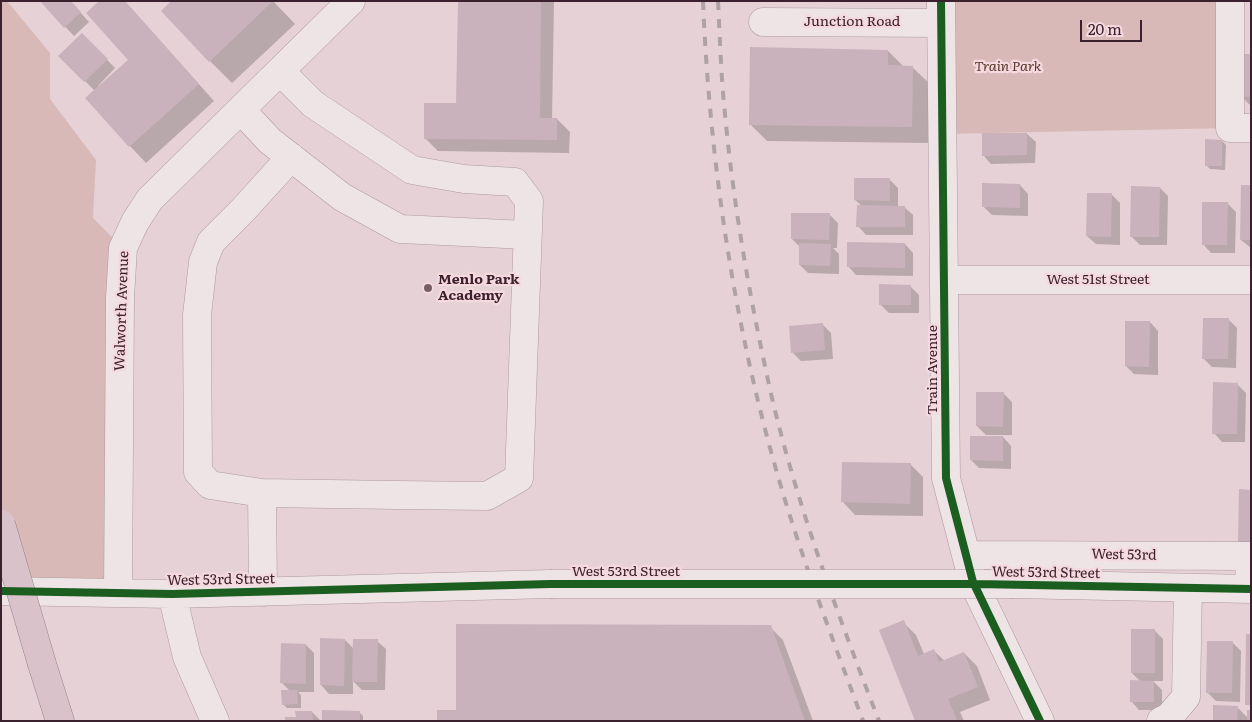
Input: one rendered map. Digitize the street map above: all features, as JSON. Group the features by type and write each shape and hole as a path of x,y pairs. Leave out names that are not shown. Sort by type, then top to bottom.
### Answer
{"highway":[{"path":"1,524 60,721"}],"street":[{"name":"Walworth Avenue","path":"118,593 120,298 123,248 135,222 150,200 351,1"},
{"path":"1230,1 1240,128"},
{"name":"Junction Road","path":"763,22 941,12"},
{"name":"Train Avenue","path":"941,12 946,478 973,582 1040,721"},
{"path":"280,71 312,104 412,170 464,179 515,182 529,201 519,478 488,496 262,493 210,485 198,472 197,315 203,262 211,242 244,210 291,158"},
{"path":"241,110 270,141 342,197 400,229 527,235"},
{"name":"West 51st Street","path":"945,280 1251,280"},
{"path":"262,493 263,592"},
{"name":"West 53rd","path":"966,555 1249,556 1250,589"},
{"name":"West 53rd Street","path":"1,590 172,594 550,584 1014,584 1250,589"},
{"path":"1161,721 1169,717 1186,697 1188,588"},
{"path":"172,594 187,657 215,721"}],"green space":[{"path":"1,1 7,1 50,53 50,99 96,160 93,218 123,248 118,593 33,591 1,524"},
{"name":"Train Park","path":"941,1 1230,1 1230,128 943,134"}],"building":[{"path":"40,1 71,1 81,12 64,28"},
{"path":"99,1 125,1 199,84 129,147 85,98 128,60 86,13"},
{"path":"171,1 273,1 209,62 161,11"},
{"path":"458,1 541,1 540,118 557,118 557,140 424,139 424,103 456,103"},
{"path":"82,33 108,59 84,82 58,56"},
{"path":"750,47 888,50 888,65 913,66 912,127 749,125"},
{"path":"1241,54 1251,54 1251,97 1240,97"},
{"path":"982,133 1027,133 1027,155 982,156"},
{"path":"1205,139 1222,140 1222,166 1205,166"},
{"path":"854,178 890,178 890,201 854,200"},
{"path":"982,183 1020,184 1020,208 982,207"},
{"path":"1241,185 1251,185 1251,240 1240,240"},
{"path":"1131,186 1160,187 1159,237 1130,237"},
{"path":"1087,193 1112,193 1111,237 1086,236"},
{"path":"1202,202 1228,202 1227,245 1202,245"},
{"path":"857,205 905,206 905,227 856,227"},
{"path":"791,213 830,213 829,240 791,239"},
{"path":"847,242 905,243 905,268 847,267"},
{"path":"799,243 831,244 830,266 799,265"},
{"path":"879,284 911,285 911,305 879,305"},
{"path":"1203,318 1229,318 1228,359 1202,359"},
{"path":"1125,321 1150,321 1149,367 1125,366"},
{"path":"823,323 825,350 791,353 789,326"},
{"path":"1213,382 1238,383 1237,434 1212,434"},
{"path":"976,392 1004,392 1003,427 976,426"},
{"path":"970,436 1003,436 1003,461 970,460"},
{"path":"842,462 911,463 910,504 841,502"},
{"path":"1239,489 1251,490 1251,542 1238,542"},
{"path":"904,620 918,656 934,649 939,662 964,652 978,687 948,699 957,720 915,721 879,630"},
{"path":"456,624 771,625 805,721 437,721 437,710 456,710"},
{"path":"1131,629 1155,629 1155,673 1131,673"},
{"path":"1246,634 1251,634 1251,705 1245,705"},
{"path":"320,638 345,639 344,686 320,685"},
{"path":"353,639 378,639 377,682 352,682"},
{"path":"1207,641 1233,641 1232,693 1206,693"},
{"path":"281,643 306,644 306,684 280,683"},
{"path":"1130,680 1154,681 1154,702 1130,702"},
{"path":"281,690 297,690 298,704 282,705"},
{"path":"1213,705 1238,706 1237,721 1213,721"},
{"path":"322,710 360,711 360,721 322,721"},
{"path":"1247,710 1251,710 1251,721 1247,721"},
{"path":"295,711 312,711 313,721 285,721 285,717 296,717"}],"railway":[{"path":"703,1 712,127 719,190 739,316 752,378 794,528 822,611 863,721"},
{"path":"718,1 724,100 733,186 750,293 772,398 806,521 879,721"}],"cycle path":[{"path":"941,1 946,478 973,582 1040,721"},
{"path":"1,591 172,594 550,584 976,584 1251,589"}],"place":[{"name":"Menlo Park Academy","path":"428,288"}]}
